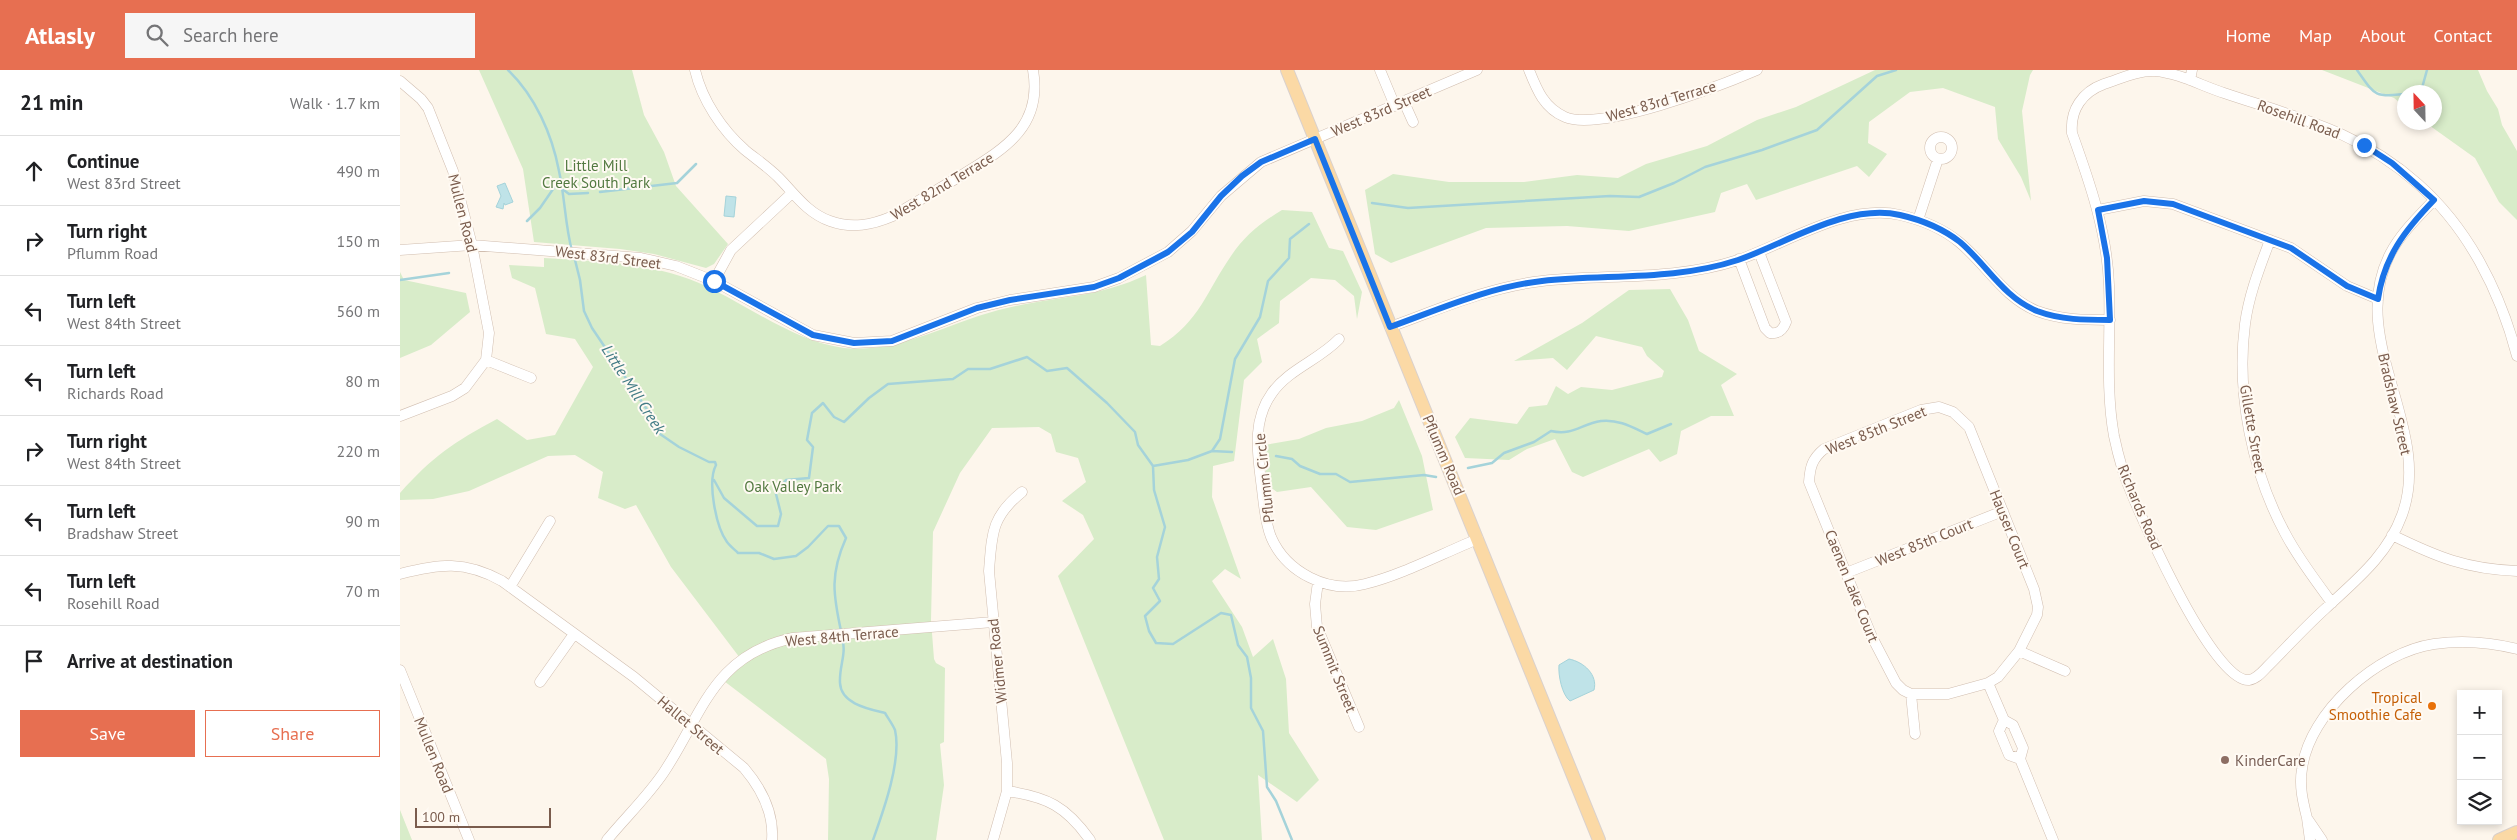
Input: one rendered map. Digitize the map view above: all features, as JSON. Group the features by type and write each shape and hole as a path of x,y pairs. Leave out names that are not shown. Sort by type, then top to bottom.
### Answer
{"main road":[{"name":"Pflumm Road","path":"1287,70 1599,840"},
{"path":"2499,840 2517,832"}],"street":[{"path":"695,70 703,94 715,115 731,136 777,176 792,193 731,250 714,281"},
{"name":"West 82nd Terrace","path":"792,193 808,209 830,221 861,226 878,223 893,216 1000,152 1019,133 1027,120 1034,92 1033,70"},
{"path":"1380,70 1413,122"},
{"name":"West 83rd Street","path":"400,250 472,246 641,258 676,266 714,281 813,335 854,343 892,341 977,308 1010,300 1094,287 1126,275 1168,252 1192,232 1221,196 1242,176 1261,162 1477,70"},
{"name":"West 83rd Terrace","path":"1528,70 1537,91 1553,110 1566,117 1584,120 1650,107 1713,88 1756,70"},
{"name":"Richards Road","path":"2191,75 2155,71 2144,72 2087,92 2075,108 2071,122 2072,133 2098,210 2107,258 2110,320 2110,400 2113,427 2121,464 2130,492 2177,591 2192,618 2217,654 2236,676 2247,680"},
{"name":"Rosehill Road","path":"2191,75 2230,95 2288,112 2349,138 2392,163 2434,200 2462,233 2482,265 2496,295 2517,356"},
{"name":"Mullen Road","path":"400,81 421,98 428,108 453,171 472,246 490,333 486,360 465,388 452,396 400,416"},
{"path":"1918,220 1938,159"},
{"name":"Bradshaw Street","path":"2247,680 2255,678 2265,669 2370,568 2382,554 2405,506 2409,462 2406,438 2378,327 2378,299 2380,282 2390,255 2400,237 2434,200"},
{"path":"2098,210 2139,202 2160,201 2270,240 2298,252 2347,286 2378,299"},
{"path":"1390,327 1476,295 1507,287 1563,279 1605,279 1687,272 1739,260 1853,216 1890,214 1918,220 1936,227 1960,243 1994,280 2022,303 2057,317 2077,320 2110,320"},
{"name":"Gillette Street","path":"2270,240 2251,295 2245,323 2243,352 2248,418 2260,472 2272,507 2303,564 2332,603"},
{"path":"1739,260 1765,328 1770,333 1776,333 1783,329 1786,322 1759,252"},
{"name":"Pflumm Circle","path":"1339,339 1328,350 1282,381 1264,408 1257,432 1264,510 1272,538 1290,563 1318,582 1335,586 1365,584 1478,539"},
{"path":"486,360 531,378"},
{"name":"West 85th Street","path":"1810,470 1814,457 1824,449 1921,410 1939,407 1953,412"},
{"name":"Hauser Court","path":"1953,412 1969,427 2034,589 2038,607 2037,615 2019,651 1998,677 1988,683"},
{"name":"Caenen Lake Court","path":"1810,470 1809,482 1882,659 1896,682 1903,690 1911,694"},
{"name":"Widmer Road","path":"994,840 1006,791 1005,726 989,571 998,516 1022,492"},
{"name":"West 85th Court","path":"1846,573 2003,511"},
{"path":"510,587 550,521"},
{"path":"2392,535 2440,558 2465,565 2517,571"},
{"name":"Hallet Street","path":"400,574 446,564 467,566 486,572 510,587 634,677 744,768 758,785 768,809 773,830 772,840"},
{"name":"Summit Street","path":"1318,582 1315,604 1317,627 1359,727"},
{"name":"West 84th Terrace","path":"607,840 662,775 716,682 750,653 778,641 993,622"},
{"path":"540,682 574,634"},
{"path":"2310,840 2302,794 2302,767 2305,756 2321,722 2339,698 2359,679 2402,654 2432,644 2467,641 2495,643 2517,649"},
{"path":"2019,651 2065,671"},
{"name":"Mullen Road","path":"400,670 469,840"},
{"path":"1914,734 1911,694 1948,694 1988,683 2004,720 2013,725 2023,748 2020,759 2053,840"},
{"path":"2004,720 2000,731 2009,755 2020,759"},
{"path":"1006,791 1035,795 1058,806 1077,822 1090,840"},
{"path":"2307,818 2322,840"}],"green space":[{"name":"Little Mill Creek South Park","path":"479,70 632,70 644,115 664,152 676,186 728,244 714,264 706,268 654,254 620,249 534,242 523,169"},
{"path":"1875,70 2033,70 2030,75 2022,111 2031,201 2021,177 1998,139 1995,107 1943,88 1910,92 1869,122 1868,143 1887,154 1869,177 1857,166 1756,200 1747,184 1721,193 1715,212 1629,231 1567,226 1486,228 1391,263 1375,254 1365,190 1393,174 1449,182 1524,182 1577,175 1618,178 1646,164 1707,146 1757,120 1796,107"},
{"path":"2322,70 2478,70 2487,91 2498,109 2502,125 2517,151 2517,220 2499,202 2475,158 2436,130 2442,130 2442,85 2397,85 2397,100"},
{"name":"Oak Valley Park","path":"1282,210 1312,212 1329,248 1343,251 1362,292 1357,319 1354,296 1335,280 1311,278 1280,301 1279,323 1257,339 1262,362 1244,380 1234,461 1213,466 1212,497 1241,579 1225,569 1212,581 1242,627 1253,657 1273,639 1286,679 1289,733 1319,780 1297,802 1258,775 1262,840 1164,840 1058,576 1094,539 1083,515 1062,501 1086,482 1078,458 1056,452 1051,434 1039,427 992,428 960,473 933,532 931,620 934,659 936,663 945,668 944,742 940,744 944,785 936,840 828,840 829,779 826,759 724,681 743,662 671,567 636,505 625,509 598,498 603,472 575,455 548,456 469,491 433,499 400,500 400,493 434,459 468,435 497,419 527,440 555,435 593,367 575,339 546,334 535,288 512,278 509,265 544,267 544,258 617,263 671,273 708,287 804,337 844,348 886,346 926,335 987,313 1111,288 1146,275 1151,345 1160,346 1174,336 1193,316 1222,269 1242,242"},
{"path":"400,272 404,280 466,293 470,312 431,345 400,358"},
{"path":"1670,289 1688,320 1699,351 1737,374 1721,385 1734,416 1711,416 1681,431 1677,454 1660,462 1649,449 1583,477 1572,472 1555,439 1527,449 1509,460 1465,458 1455,437 1470,418 1517,424 1529,407 1547,405 1556,386 1568,394 1581,387 1612,390 1662,377 1664,371 1647,356 1642,347 1596,336 1567,370 1553,358 1514,361 1582,323 1629,290"},
{"path":"1399,400 1422,456 1433,510 1376,530 1347,527 1311,487 1277,492 1266,484 1265,445 1299,439 1326,428 1362,421 1394,408"},
{"path":"400,810 412,840 400,840"}],"water":[{"path":"505,183 513,202 505,205 504,203 503,209 496,207 501,196 497,186"},
{"path":"726,196 736,197 734,217 724,216"},
{"path":"1569,659 1585,666 1592,674 1595,684 1594,690 1570,701 1563,690 1559,669 1559,665"}],"waterway":[{"name":"Little Mill Creek","path":"508,70 518,80 534,104 552,143 561,181 572,251"},
{"path":"1372,203 1408,208 1610,196 1639,197 1674,183 1705,167 1762,150 1817,130 1877,76 1896,70"},
{"path":"2357,70 2371,89 2380,94 2397,94"},
{"path":"2423,85 2427,70"},
{"path":"600,192 677,183 696,164"},
{"path":"527,221 540,208 560,179"},
{"path":"561,188 569,194 588,193"},
{"path":"1153,466 1188,460 1212,451 1220,439 1235,359 1260,317 1268,281 1289,258 1290,239 1309,224"},
{"name":"Little Mill Creek","path":"574,256 580,280 584,311 592,328 652,417 660,434 679,447 709,462 715,462 712,482 714,504 719,526 727,542 738,553 759,553 774,559 796,556 808,547 828,526 839,526 846,538 837,563 834,584 841,631"},
{"path":"400,280 449,273"},
{"path":"714,480 724,498 757,526 778,526 781,514 776,494 786,480 809,478 813,447 807,440 812,413 823,403 834,417 844,422 869,398 888,384 953,379 968,369 990,369 1027,357 1047,371 1067,368 1107,403 1135,432 1138,445 1153,466 1154,490 1165,527 1157,557 1159,579 1153,588 1160,601 1145,616 1149,631 1156,643 1173,644 1221,613 1231,615 1238,645 1247,657 1251,678 1251,708 1263,731 1267,787 1276,801 1292,840"},
{"path":"1468,468 1492,463 1504,453 1534,442 1551,431 1565,432 1594,422 1613,421 1647,434 1671,424"},
{"path":"1212,451 1232,452"},
{"path":"1276,456 1292,459 1300,466 1320,474 1336,474 1350,482 1424,475 1436,477"},
{"name":"Little Mill Creek","path":"842,636 844,649 840,683 845,696 850,701 871,710 885,713 895,730 896,756 894,771 873,840"}],"place":[{"name":"Tropical Smoothie Cafe","path":"2432,706"},
{"name":"KinderCare","path":"2225,760"}],"route":[{"path":"714,281 813,335 854,343 892,341 977,308 1010,300 1094,287 1140,268 1168,252 1192,232 1221,196 1242,176 1261,162 1315,139 1390,327 1476,295 1507,287 1563,279 1660,276 1706,269 1739,260 1837,220 1872,214 1899,215 1918,220 1946,232 1976,258 2006,291 2022,303 2038,311 2057,317 2077,320 2110,320 2107,258 2098,210 2144,201 2160,201 2173,204 2291,248 2347,286 2378,299 2380,282 2386,265 2400,237 2434,200 2392,163 2364,145"}]}
